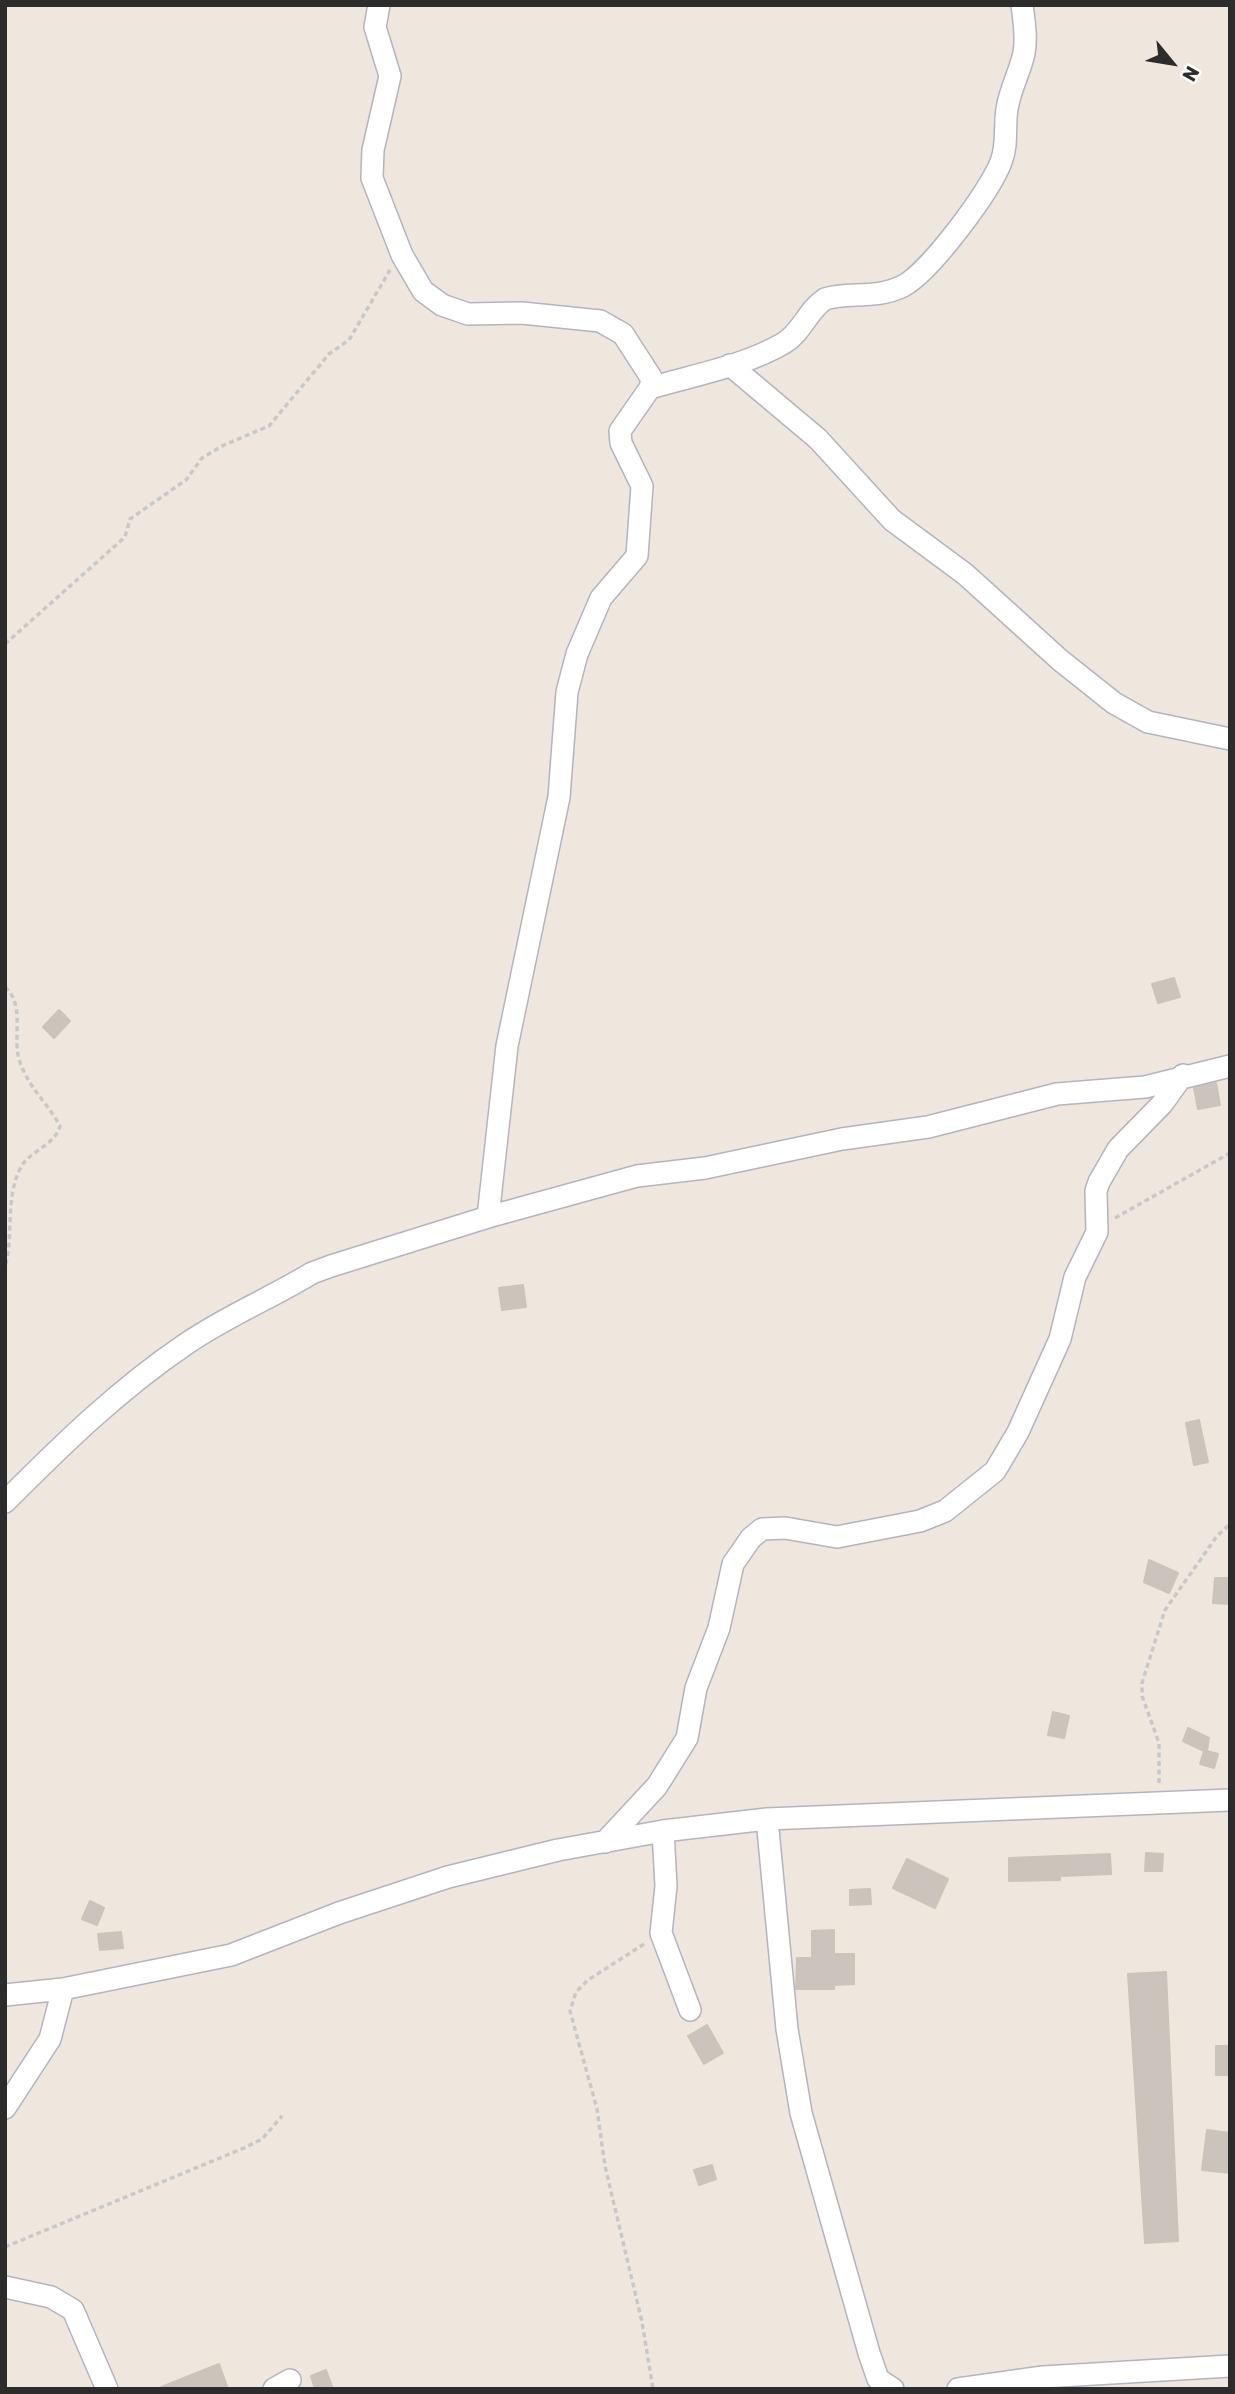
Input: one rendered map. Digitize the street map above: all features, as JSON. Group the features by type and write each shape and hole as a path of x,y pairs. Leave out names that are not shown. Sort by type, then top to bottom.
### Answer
{"street":[{"path":"379,5 375,27 390,76 373,150 372,177 402,255 425,294 456,311 474,315 552,315 600,321 623,334 650,373 650,388 620,431 621,443 642,486 637,556 601,598 577,654 567,692 559,797 507,1046 488,1217"},
{"path":"650,388 730,365 787,341 825,299 833,296 865,297 903,286 924,268 968,218 1003,155 1006,110 1024,51 1022,5"},
{"path":"730,365 818,439 892,520 965,574 1060,660 1114,703 1148,722 1230,739"},
{"path":"5,1502 90,1416 188,1342 312,1273 488,1217 637,1176 705,1168 842,1139 928,1126 1057,1094 1145,1087 1183,1075 1230,1066"},
{"path":"605,1842 657,1786 687,1738 696,1688 719,1628 730,1574 740,1550 762,1529 785,1528 837,1537 920,1521 945,1511 995,1471 1018,1432 1060,1339 1071,1287 1097,1232 1096,1191 1112,1158 1162,1104 1183,1075"},
{"path":"5,1995 63,1989 231,1955 339,1913 448,1877 663,1831 767,1819 1000,1812 1230,1800"},
{"path":"767,1819 787,2029 801,2113 869,2353 878,2379 893,2389"},
{"path":"663,1831 666,1886 661,1933 690,2010"},
{"path":"5,2108 50,2039 63,1989"},
{"path":"5,2287 65,2302 73,2310 107,2389"},
{"path":"958,2389 1043,2377 1230,2367"}],"path":[{"path":"5,644 125,537 130,519 186,480 202,458 224,444 269,426 329,354 349,340 383,280 402,255"},
{"path":"5,986 16,1000 18,1055 26,1077 60,1126 50,1141 27,1158 15,1181 5,1267"},
{"path":"1097,1232 1130,1208 1230,1153"},
{"path":"1160,1802 1159,1742 1141,1693 1142,1683 1165,1610 1230,1524"},
{"path":"653,2389 642,2322 605,2166 597,2109 570,2011 576,1992 588,1980 661,1933"},
{"path":"5,2247 244,2148 262,2139 282,2116"}],"building":[{"path":"1174,978 1180,997 1158,1003 1152,984"},
{"path":"59,1010 70,1021 54,1038 43,1027"},
{"path":"1216,1083 1220,1105 1198,1109 1194,1088"},
{"path":"523,1285 526,1307 502,1310 499,1288"},
{"path":"1199,1420 1208,1462 1194,1465 1186,1423"},
{"path":"1149,1560 1178,1573 1169,1593 1144,1582"},
{"path":"1215,1578 1230,1578 1230,1604 1213,1603"},
{"path":"1053,1712 1069,1716 1064,1738 1048,1735"},
{"path":"1188,1728 1209,1738 1207,1751 1218,1754 1214,1768 1200,1764 1204,1751 1183,1741"},
{"path":"1146,1853 1163,1854 1162,1871 1145,1871"},
{"path":"1110,1854 1111,1874 1060,1876 1060,1880 1009,1881 1009,1858"},
{"path":"907,1859 948,1879 935,1908 893,1888"},
{"path":"870,1889 871,1904 850,1905 850,1890"},
{"path":"90,1901 104,1908 97,1925 82,1919"},
{"path":"834,1930 834,1954 854,1954 854,1984 834,1985 834,1989 796,1989 797,1958 812,1958 812,1931"},
{"path":"121,1932 123,1948 100,1950 98,1934"},
{"path":"1166,1972 1178,2241 1145,2243 1128,1974"},
{"path":"707,2025 723,2053 704,2064 688,2036"},
{"path":"1216,2046 1230,2046 1230,2075 1216,2075"},
{"path":"1207,2130 1230,2133 1230,2173 1202,2170"},
{"path":"712,2165 716,2179 699,2185 694,2170"},
{"path":"219,2364 228,2389 159,2389 159,2388"},
{"path":"326,2370 333,2389 315,2389 311,2376"}]}
